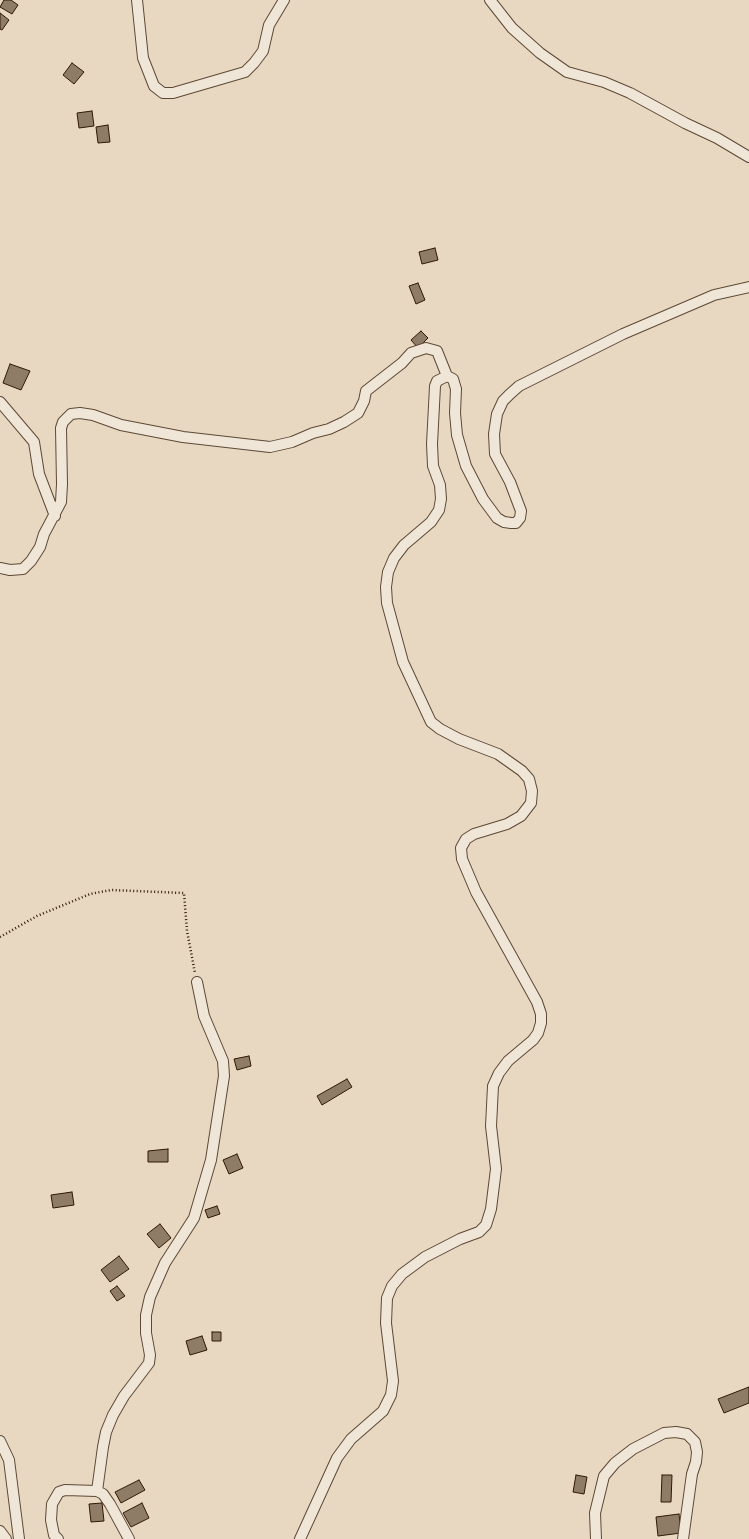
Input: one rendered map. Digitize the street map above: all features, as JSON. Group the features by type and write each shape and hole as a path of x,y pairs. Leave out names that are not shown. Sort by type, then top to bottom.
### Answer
{"street":[{"path":"137,0 143,58 154,86 163,93 173,93 245,72 263,51 269,25 284,0"},
{"path":"490,0 512,28 540,53 566,72 604,82 630,93 717,138 749,157"},
{"path":"0,568 10,570 22,569 31,561 55,516 61,502 62,493 61,428 63,422 71,414 93,415 120,425 183,437 270,447 292,442 344,422 358,413 364,401 366,391 402,363 411,353 426,348 437,351 447,376 453,379 455,384 454,412 457,435 466,466 484,500 497,518 511,524 516,523 520,518 522,510 495,454 494,434 497,414 503,402 510,394 519,386 623,334 714,295 749,287"},
{"path":"300,1539 338,1458 351,1439 383,1410 391,1395 393,1381 386,1323 387,1298 392,1286 402,1274 425,1257 478,1232 486,1224 491,1209 496,1169 491,1126 493,1086 499,1073 508,1061 533,1040 538,1033 541,1023 541,1014 537,1002 476,892 462,859 461,848 466,839 474,834 507,824 521,816 531,803 532,791 529,779 522,771 498,754 460,739 431,722 403,662 387,603 386,587 388,572 394,558 404,545 431,522 439,510 442,500 440,485 433,466 433,422 435,386 437,381 447,376"},
{"path":"0,402 34,442 39,474 55,516"},
{"path":"97,1491 103,1447 112,1415 124,1396 150,1363 146,1333 146,1315 150,1297 165,1263 194,1218 203,1190 216,1134 224,1076 223,1061 204,1016 197,982"},
{"path":"596,1539 595,1512 604,1476 615,1463 633,1449 664,1433 676,1432 687,1434 695,1442 697,1452 683,1539"},
{"path":"0,1441 9,1460 19,1539"},
{"path":"58,1539 54,1535 51,1520 52,1504 59,1492 65,1490 97,1491 102,1494 110,1504 129,1539"},
{"path":"0,1531 6,1539"}],"path":[{"path":"0,937 37,916 90,894 111,890 184,893 187,931 197,982"}],"building":[{"path":"4,0 11,0 18,5 12,14 0,7"},
{"path":"0,13 9,20 2,30 0,29"},
{"path":"72,63 84,72 74,84 63,75"},
{"path":"92,111 94,126 79,128 77,113"},
{"path":"108,125 110,142 98,143 96,127"},
{"path":"435,248 438,260 422,264 419,252"},
{"path":"418,283 425,300 416,304 409,286"},
{"path":"421,331 428,338 418,348 411,340"},
{"path":"10,364 30,371 21,390 3,383"},
{"path":"249,1056 251,1066 237,1070 234,1059"},
{"path":"347,1079 352,1087 322,1105 317,1096"},
{"path":"168,1149 168,1162 148,1162 148,1151"},
{"path":"237,1154 243,1168 229,1174 223,1160"},
{"path":"72,1192 74,1205 53,1208 51,1195"},
{"path":"217,1206 220,1214 208,1218 205,1210"},
{"path":"160,1224 171,1238 159,1248 147,1234"},
{"path":"119,1256 129,1269 110,1282 101,1270"},
{"path":"117,1286 125,1296 117,1301 110,1291"},
{"path":"212,1332 221,1332 221,1341 212,1341"},
{"path":"202,1336 207,1350 190,1355 186,1341"},
{"path":"749,1387 749,1403 724,1413 718,1399"},
{"path":"576,1475 587,1477 584,1494 573,1492"},
{"path":"662,1475 672,1475 671,1502 661,1502"},
{"path":"139,1480 145,1490 121,1503 115,1492"},
{"path":"102,1503 104,1521 91,1522 89,1504"},
{"path":"142,1503 149,1518 131,1527 123,1513"},
{"path":"679,1514 681,1533 658,1536 656,1517"}]}
